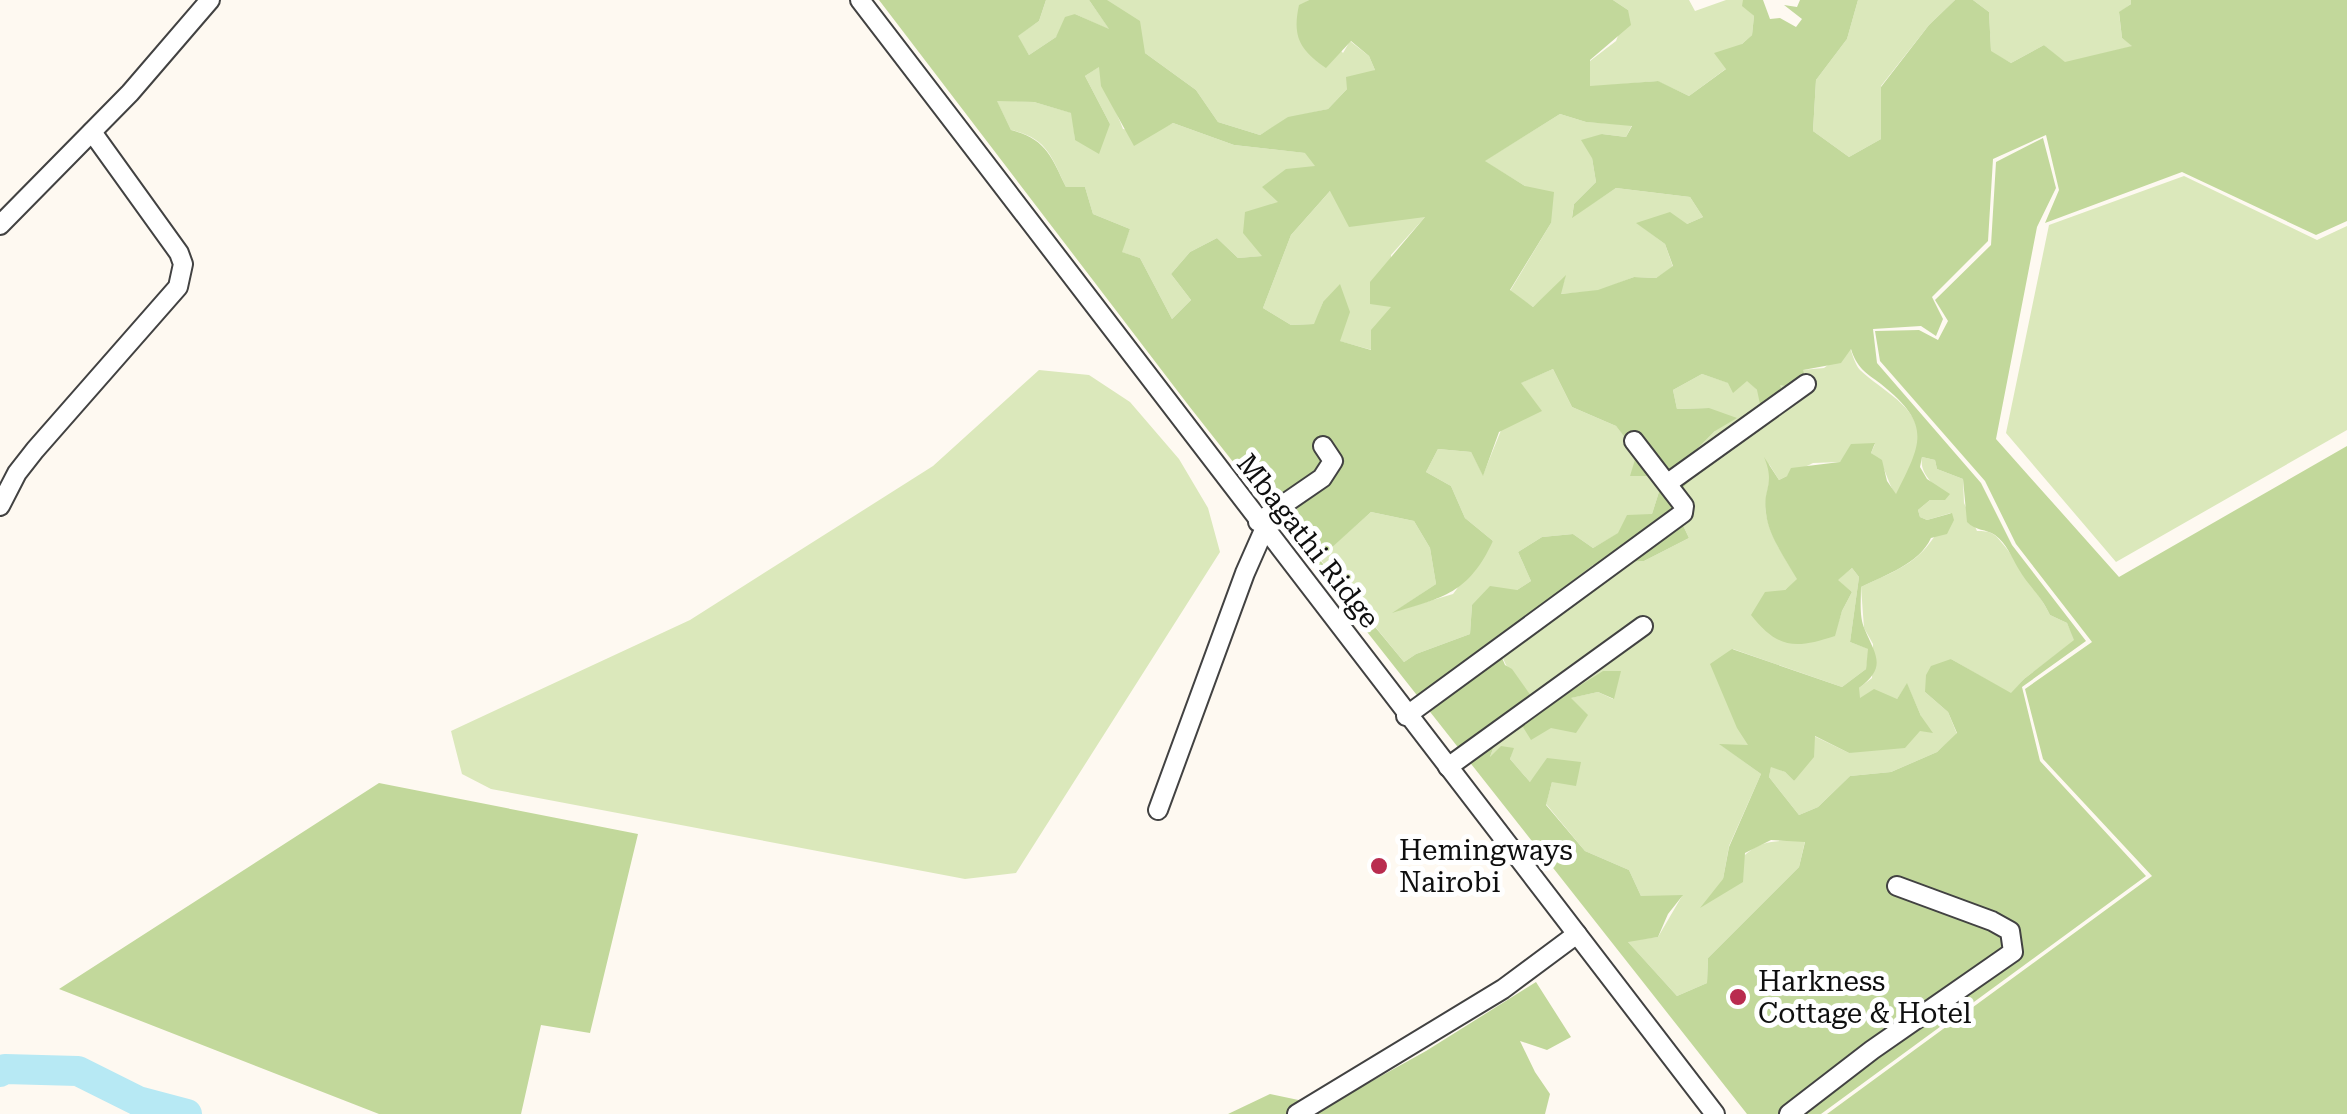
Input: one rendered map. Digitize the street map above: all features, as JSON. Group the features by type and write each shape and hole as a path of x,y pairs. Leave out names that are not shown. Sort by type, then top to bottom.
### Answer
{"street":[{"path":"0,225 154,68 210,0"},
{"name":"Mbagathi Ridge","path":"860,0 1715,1114"},
{"path":"0,506 17,473 178,286 182,273 179,253 92,132"},
{"path":"1668,484 1806,384"},
{"path":"1406,716 1683,513 1684,506 1634,442"},
{"path":"1158,810 1261,526 1322,478 1334,460 1323,446"},
{"path":"1448,768 1643,626"},
{"path":"1789,1114 1843,1070 2013,952 2010,931 1992,920 1897,886"},
{"path":"1296,1114 1503,989 1577,934"}],"green space":[{"path":"879,0 1046,0 1039,21 1018,36 1029,55 1056,37 1065,17 1075,14 1109,29 1089,0 1107,0 1140,21 1145,53 1196,90 1218,122 1260,135 1288,117 1328,109 1347,89 1346,77 1375,70 1369,56 1351,41 1326,68 1310,55 1300,42 1297,26 1299,5 1309,0 1613,0 1628,10 1631,25 1590,60 1590,86 1658,81 1689,96 1726,69 1714,53 1742,44 1752,35 1754,16 1742,6 1743,0 1763,0 1770,19 1780,18 1796,27 1802,19 1784,5 1797,7 1800,0 1858,0 1847,39 1816,80 1813,131 1849,157 1881,139 1881,87 1929,25 1955,0 1973,0 1989,12 1991,51 2011,63 2044,45 2065,62 2132,46 2122,38 2119,12 2131,0 2347,0 2347,221 2316,235 2182,172 2045,223 2059,190 2046,135 1993,159 1988,241 1932,297 1943,319 1936,336 1921,326 1873,329 1877,363 1981,483 2012,545 2086,641 2022,687 2040,761 2146,876 1821,1114 1747,1114 1189,406","holes":["1099,67 1101,86 1134,146 1173,123 1234,145 1305,153 1315,166 1286,169 1262,187 1278,202 1245,212 1243,233 1262,256 1238,258 1217,238 1190,252 1171,274 1191,300 1172,319 1140,258 1122,252 1130,229 1093,214 1085,187 1066,187 1046,150 1032,138 1011,130 997,101 1034,102 1071,113 1075,140 1099,154 1110,124 1085,76","1560,114 1586,122 1632,126 1626,137 1602,134 1581,140 1592,158 1596,182 1574,204 1572,218 1616,188 1690,197 1703,217 1687,224 1670,212 1636,223 1665,244 1673,266 1656,278 1634,277 1598,290 1561,294 1566,275 1533,307 1510,290 1551,223 1554,192 1525,186 1485,161","1330,191 1349,227 1425,217 1370,282 1370,304 1391,307 1371,330 1371,350 1340,341 1350,312 1340,284 1323,302 1314,324 1291,325 1263,308 1291,235","1851,349 1862,369 1909,411 1915,423 1916,447 1896,494 1887,481 1882,460 1871,453 1875,443 1851,444 1840,462 1791,468 1779,480 1764,457 1769,474 1767,521 1797,579 1785,590 1765,592 1751,615 1770,634 1788,643 1809,643 1835,636 1852,592 1838,580 1852,568 1859,577 1850,642 1868,649 1866,669 1842,687 1732,649 1710,664 1748,745 1719,744 1761,774 1729,847 1723,879 1700,908 1743,882 1745,853 1771,840 1805,842 1799,867 1708,958 1707,983 1677,996 1628,942 1658,937 1668,914 1683,895 1641,896 1629,870 1585,851 1546,805 1552,782 1576,786 1581,762 1547,758 1530,782 1510,759 1514,748 1501,746 1490,757 1495,743 1523,727 1531,740 1551,728 1576,733 1588,715 1571,698 1598,692 1614,699 1621,671 1603,671 1541,710 1505,665 1495,641 1593,565 1644,561 1689,538 1671,500 1692,479 1696,450 1715,431 1737,418 1709,408 1677,409 1673,390 1702,374 1728,383 1733,393 1747,381 1757,390 1760,404 1786,401 1780,385 1797,388 1805,377 1803,370 1841,363","1553,369 1572,407 1616,426 1637,453 1630,476 1664,476 1652,514 1627,515 1618,533 1593,548 1573,534 1542,537 1518,552 1531,581 1517,590 1490,586 1472,605 1470,634 1404,662 1319,559 1371,512 1414,521 1430,548 1436,584 1392,613 1440,597 1464,583 1493,541 1465,518 1451,486 1426,472 1438,449 1471,452 1483,476 1499,432 1542,411 1521,383","1922,457 1935,460 1937,469 1963,479 1967,522 2003,542 2050,615 2067,623 2074,640 2011,693 1951,659 1931,666 1925,692 1948,712 1957,733 1937,752 1891,772 1850,776 1818,807 1799,815 1769,777 1771,767 1785,772 1794,781 1814,757 1815,736 1849,753 1905,748 1920,731 1933,733 1907,683 1897,699 1874,689 1860,698 1859,688 1873,674 1877,661 1862,620 1861,587 1910,562 1931,538 1947,534 1954,520 1952,513 1927,520 1920,517 1918,510 1930,500 1945,500 1950,494 1927,479 1920,467"]},
{"path":"1046,0 1089,0 1110,30 1075,14 1056,37 1029,55 1017,36 1039,21"},
{"path":"1106,0 1309,0 1299,6 1343,53 1350,41 1369,56 1375,70 1347,89 1328,109 1288,118 1260,135 1218,122 1196,90 1145,53"},
{"path":"1613,0 1689,0 1695,11 1726,0 1743,0 1743,6 1754,16 1752,35 1727,68 1689,96 1657,81 1590,87 1590,61 1616,41 1628,10"},
{"path":"1858,0 1955,0 1929,25 1881,86 1881,139 1849,157 1813,131 1816,80 1847,39"},
{"path":"1973,0 2131,0 2119,13 2122,38 2134,46 2065,63 2044,45 2011,63 1991,52 1989,12"},
{"path":"1100,66 1123,129 1153,133 1173,123 1234,145 1306,153 1316,166 1279,202 1263,256 1238,258 1217,238 1190,252 1171,274 1191,300 1172,319 1140,258 1121,252 1130,229 1093,214 1085,187 1066,187 1046,150 1033,138 1011,130 996,100 1034,102 1072,113 1075,140 1110,124 1085,76"},
{"path":"1560,114 1586,122 1632,125 1626,137 1602,134 1592,158 1596,182 1574,204 1572,217 1616,188 1690,197 1703,217 1687,224 1637,223 1665,244 1673,267 1656,278 1634,277 1598,291 1560,294 1565,278 1533,307 1510,291 1551,223 1525,186 1484,161"},
{"path":"2043,138 2056,188 2037,227 1996,439 2119,577 2347,446 2347,1114 1827,1114 2152,876 2043,759 2025,689 2092,642 2016,544 1985,481 1880,361 1875,331 1919,330 1938,340 1948,321 1935,300 1991,245 1996,162"},
{"path":"2184,176 2317,240 2347,226 2347,430 2116,562 2006,433 2049,225"},
{"path":"1331,190 1426,216 1391,255 1392,307 1372,350 1339,341 1323,302 1315,324 1291,325 1263,308 1291,235"},
{"path":"1850,348 1860,370 1902,404 1916,424 1917,451 1908,473 1896,495 1880,462 1871,453 1875,444 1840,462 1813,463 1779,480 1769,464 1765,507 1774,539 1798,579 1785,590 1834,636 1852,592 1837,580 1852,568 1859,577 1850,642 1869,649 1866,669 1842,687 1733,649 1749,745 1721,745 1761,774 1729,846 1723,879 1758,846 1805,841 1799,867 1708,958 1707,983 1677,996 1627,941 1658,937 1682,896 1641,896 1629,870 1585,851 1546,804 1552,782 1580,762 1530,782 1510,759 1513,748 1489,760 1495,743 1570,698 1598,692 1613,699 1620,672 1557,699 1542,710 1506,665 1495,641 1593,565 1644,561 1689,538 1671,500 1692,479 1696,450 1715,431 1709,408 1677,409 1673,390 1702,374 1729,383 1747,380 1757,390 1785,401 1779,385 1802,370 1824,368"},
{"path":"1553,369 1572,407 1616,426 1664,476 1652,514 1593,548 1573,534 1542,537 1518,552 1531,581 1517,590 1472,605 1470,634 1404,662 1319,558 1371,512 1414,521 1430,548 1436,584 1396,611 1453,594 1493,541 1465,518 1451,486 1426,472 1438,449 1471,452 1483,475 1520,383"},
{"path":"1039,370 1089,375 1130,402 1179,459 1208,508 1220,552 1016,873 965,879 491,789 462,774 451,731 690,620 933,466"},
{"path":"1922,457 1935,460 1937,469 1963,479 1964,503 1977,531 1998,538 2050,615 2067,623 2075,640 2024,679 2011,694 1951,659 1925,692 1948,712 1957,734 1937,752 1891,772 1850,776 1818,807 1799,815 1769,777 1771,766 1794,781 1814,736 1849,753 1921,716 1907,684 1897,699 1859,699 1859,688 1872,678 1873,644 1864,628 1861,587 1917,557 1951,513 1927,520 1920,517 1918,510 1930,500 1945,499 1926,475"},
{"path":"379,783 638,834 590,1033 541,1025 521,1114 379,1114 59,989"},
{"path":"1536,982 1571,1037 1547,1050 1520,1041 1550,1094 1545,1114 1228,1114 1270,1094 1327,1106 1426,1051"}],"waterway":[{"path":"0,1072 78,1071 138,1101 187,1114"}],"place":[{"name":"Hemingways Nairobi","path":"1379,866"},
{"name":"Harkness Cottage & Hotel","path":"1738,997"}]}
